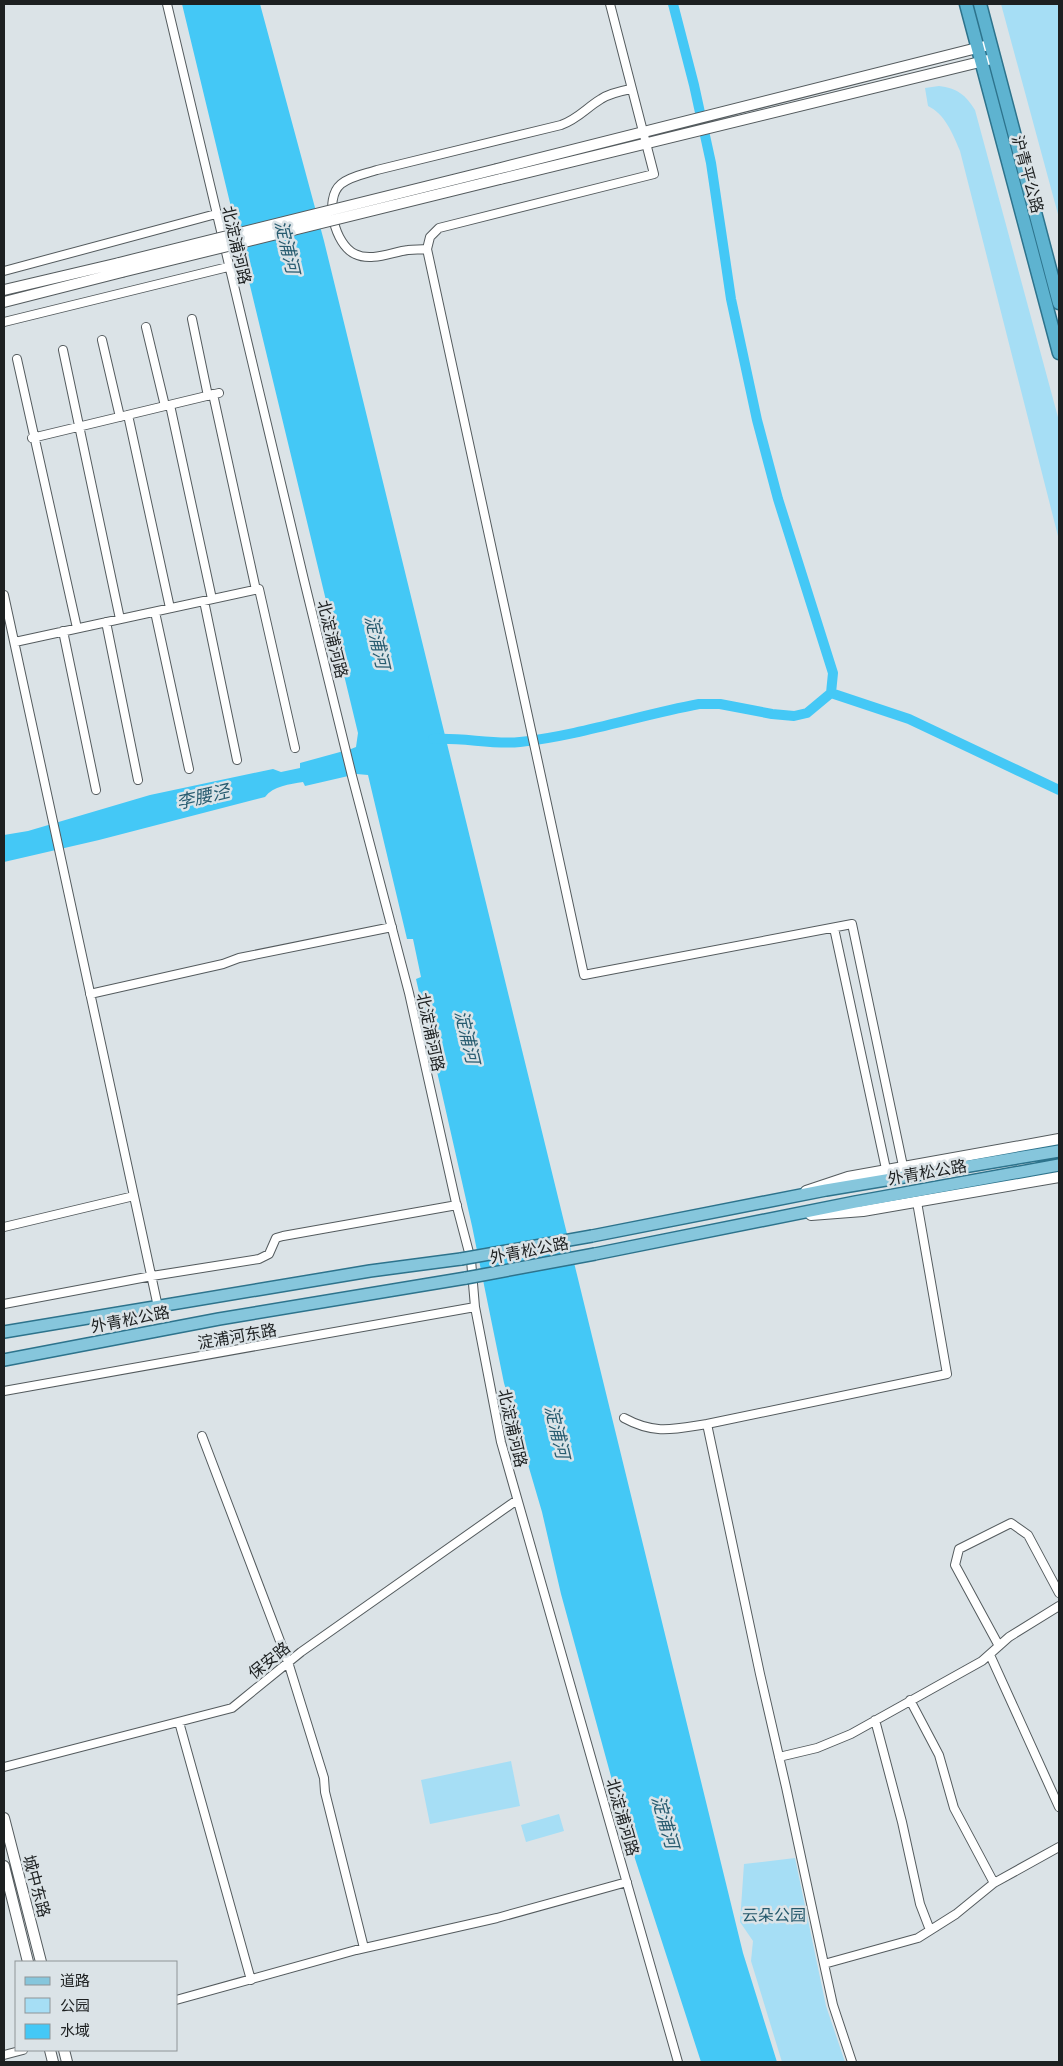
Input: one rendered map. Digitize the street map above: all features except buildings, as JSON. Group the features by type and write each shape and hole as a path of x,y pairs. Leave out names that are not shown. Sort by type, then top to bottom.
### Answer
{"highway":[{"name":"沪青平公路","path":"966,4 1059,353"},
{"name":"沪青平公路","path":"980,4 1059,303"}],"main road":[{"path":"498,174 678,122 990,44"},
{"path":"4,290 121,267 498,174 726,124 994,59"},
{"path":"4,302 121,267"},
{"path":"791,1197 831,1181 886,1169 1059,1139"},
{"name":"外青松公路","path":"4,1332 370,1271 462,1259 791,1197 1059,1150"},
{"name":"外青松公路","path":"4,1360 219,1318 466,1278 1059,1165"},
{"path":"788,1216 846,1213 1059,1177"},
{"name":"城中东路","path":"4,1818 41,1961"},
{"name":"城中东路","path":"4,1866 28,1961"}],"street":[{"name":"北淀浦河路","path":"167,4 228,267 352,776 409,993 471,1260 474,1307 501,1442 678,2062"},
{"path":"610,4 654,174 440,228 430,237 427,250 584,975 852,924 903,1166"},
{"path":"427,250 408,250 365,257 356,255 347,248 334,223 332,204 334,194 340,185 351,178 377,170 561,125 575,120 601,99 613,93 631,89"},
{"path":"4,271 216,214"},
{"path":"4,322 228,267"},
{"path":"192,319 213,394 256,590"},
{"path":"146,327 167,405 212,600"},
{"path":"102,340 124,416 170,608"},
{"path":"63,350 120,619"},
{"path":"17,359 32,438 77,628"},
{"path":"32,438 213,394"},
{"path":"15,642 259,589 295,748"},
{"path":"4,595 7,624 15,642 158,1307"},
{"path":"204,601 237,760"},
{"path":"155,612 189,769"},
{"path":"106,622 138,780"},
{"path":"63,632 96,790"},
{"path":"90,994 223,964 239,958 392,927"},
{"path":"834,928 886,1169"},
{"path":"4,1227 134,1196"},
{"path":"624,1418 638,1426 653,1430 677,1429 947,1374 917,1202"},
{"path":"4,1304 152,1276 260,1259 269,1254 276,1238 282,1236 457,1205"},
{"name":"淀浦河东路","path":"4,1390 474,1307"},
{"path":"707,1424 824,1964 852,2062"},
{"path":"202,1436 288,1662 324,1778 325,1792 364,1948"},
{"name":"保安路","path":"4,1767 232,1708 288,1662 517,1500"},
{"path":"999,1646 955,1566 959,1549 1011,1523 1028,1535 1059,1593"},
{"path":"779,1757 834,1742 876,1720 990,1655 1009,1637 1059,1606"},
{"path":"990,1655 1059,1807"},
{"path":"910,1700 939,1755 954,1808 994,1883"},
{"path":"876,1720 902,1822 920,1904 930,1930"},
{"path":"178,1722 251,1980"},
{"path":"824,1964 918,1938 956,1914 994,1883 1059,1847"},
{"path":"178,1999 364,1948 497,1918 627,1882"},
{"path":"4,2055 19,2051"}],"green space":[{"path":"1001,4 1059,4 1059,218"},
{"path":"939,86 951,88 960,93 975,110 1059,421 1059,540 960,151 944,119 928,106 925,88"},
{"path":"511,1761 520,1806 430,1824 421,1780"},
{"path":"559,1814 564,1831 526,1842 521,1825"},
{"name":"云朵公园","path":"795,1858 826,2006 845,2062 782,2062 751,1961 753,1941 740,1922 744,1864"}],"water":[{"path":"182,4 260,4 324,241 743,1953 777,2062 701,2062 626,1831 561,1594 542,1512 504,1383 472,1226 416,979 421,977 413,939 407,939 368,775 357,774 305,786 303,782 287,785 272,790 265,797 99,840 4,862 4,835 28,831 150,795 273,769 281,772 300,768 300,763 356,747 358,733"}],"waterway":[{"path":"433,739 499,743 543,739 699,704 720,704 772,714 794,716 807,713 831,693 833,673 778,499 757,420 731,299 711,163 694,85 673,4"},
{"path":"831,693 909,719 1059,790"}],"water label":[{"name":"淀浦河","path":"287,247"},
{"name":"淀浦河","path":"377,642"},
{"name":"李腰泾","path":"203,797"},
{"name":"淀浦河","path":"467,1037"},
{"name":"淀浦河","path":"557,1432"},
{"name":"淀浦河","path":"665,1822"}]}
